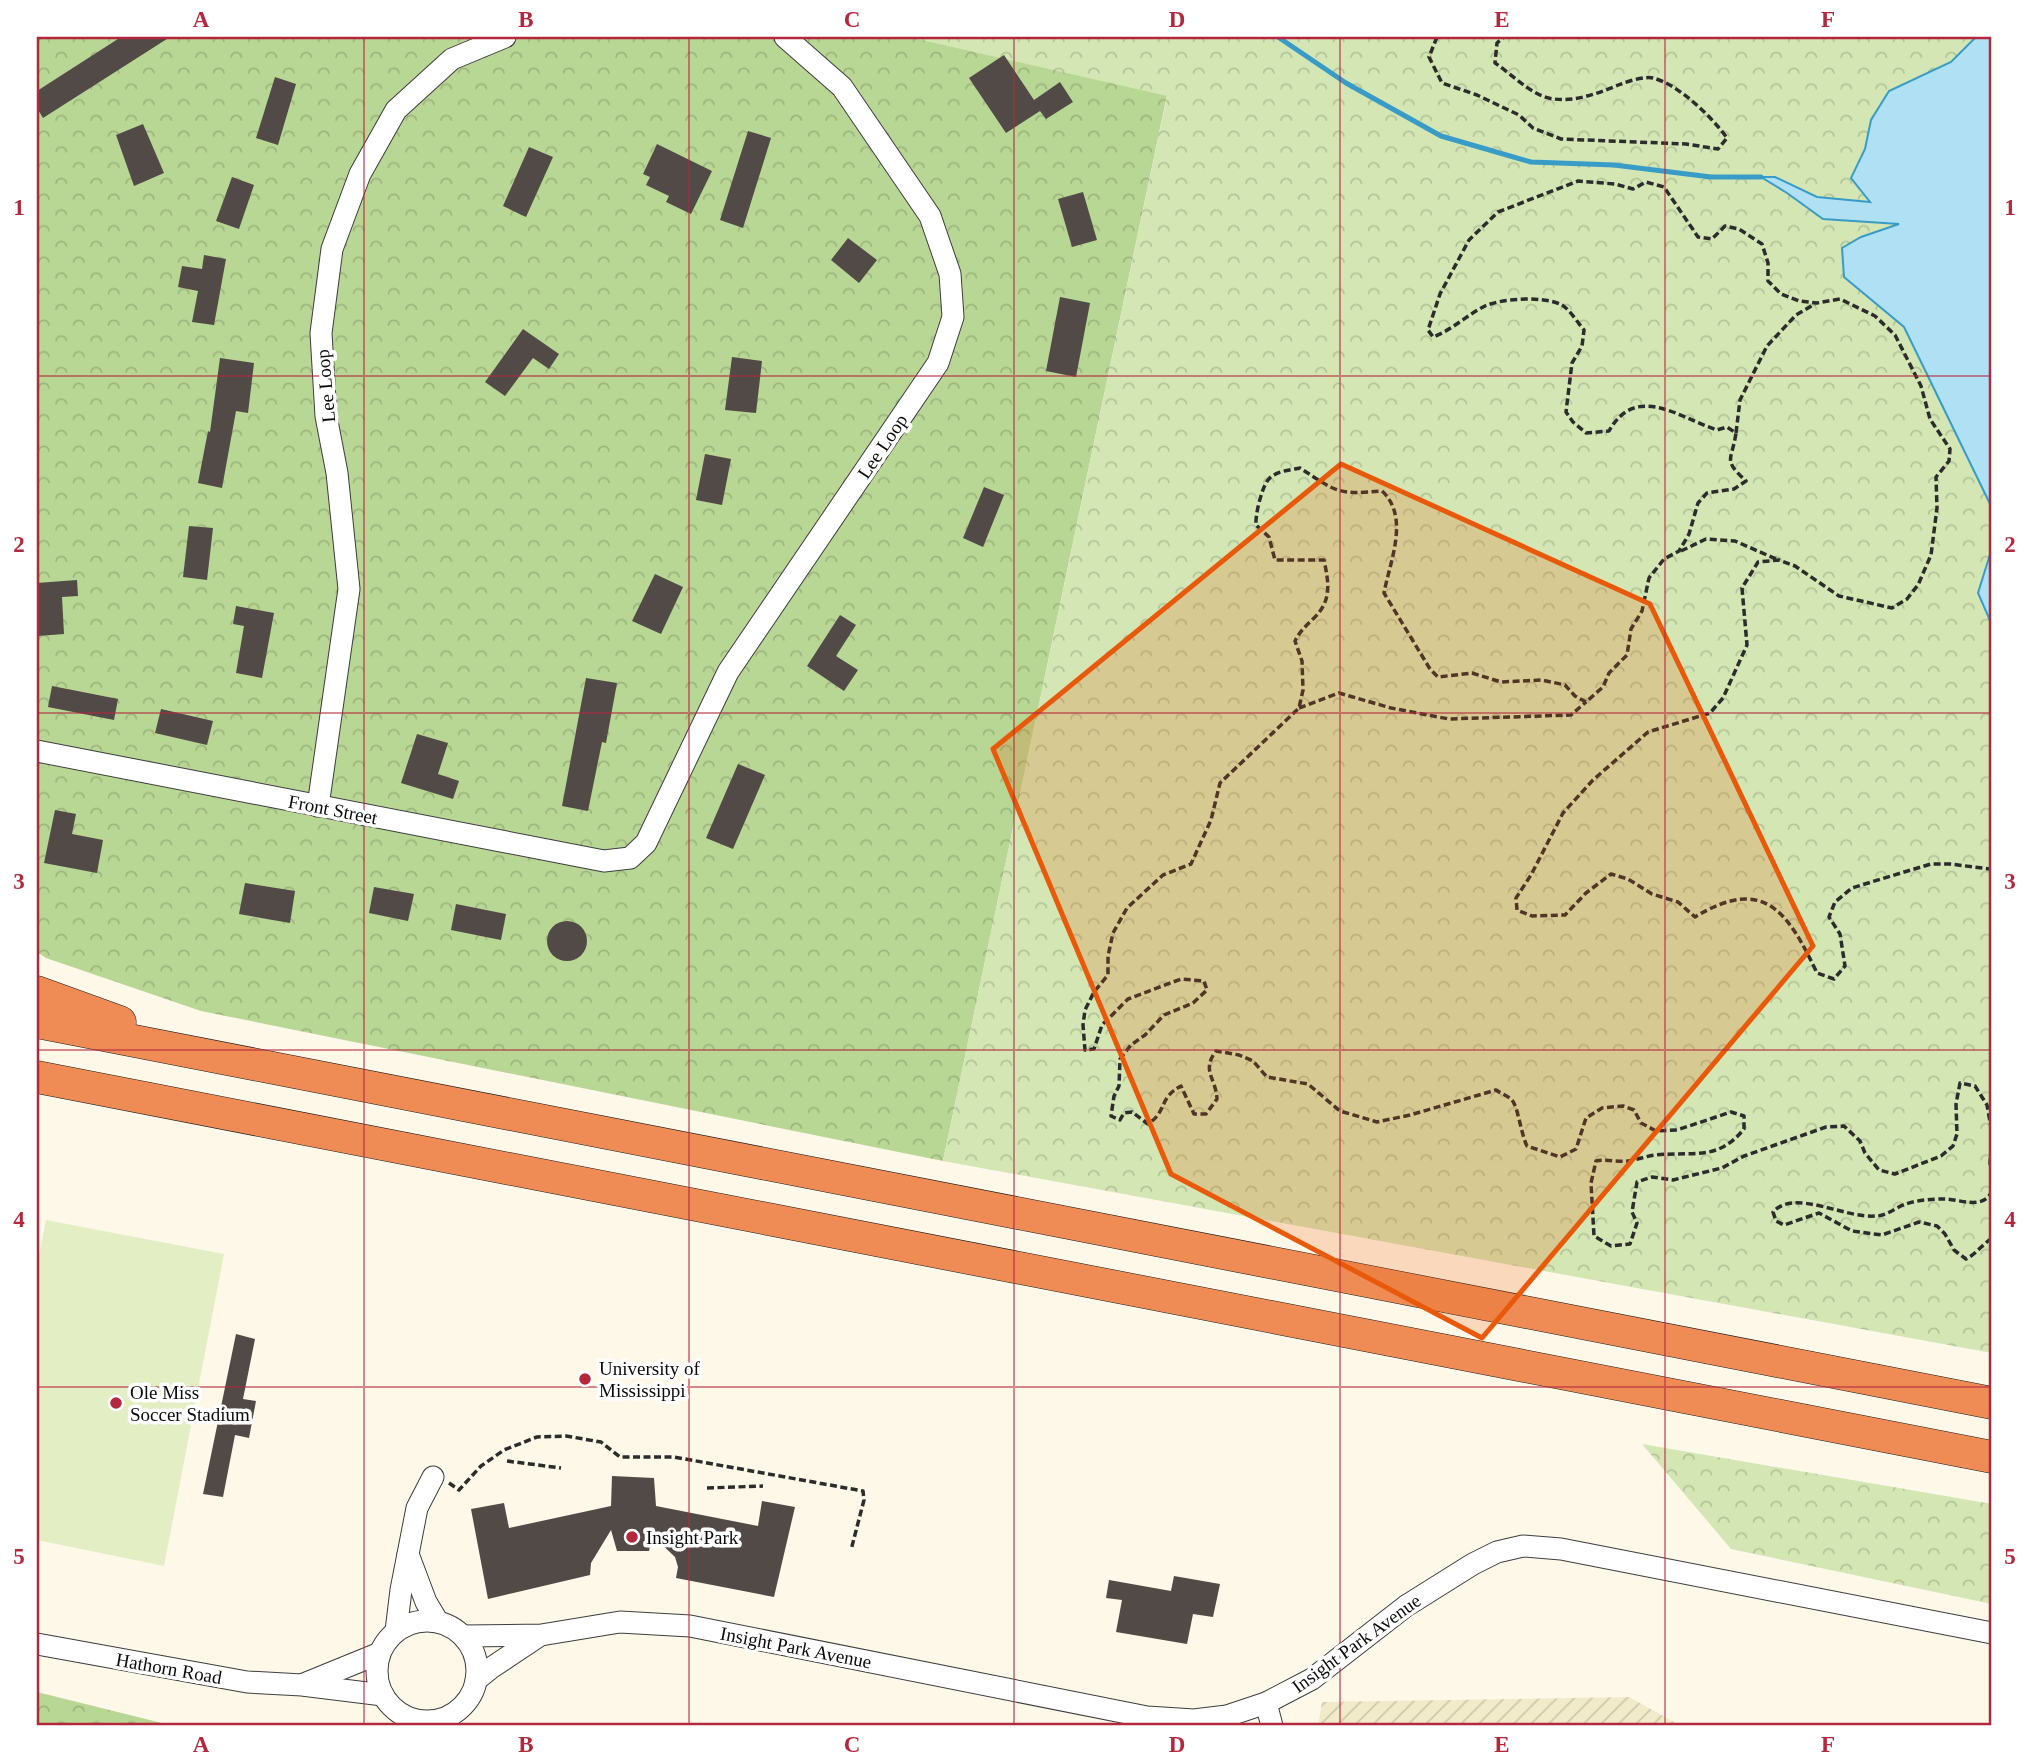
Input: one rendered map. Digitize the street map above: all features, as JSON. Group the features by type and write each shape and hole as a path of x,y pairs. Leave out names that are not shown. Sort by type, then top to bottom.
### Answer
{"highway":[{"path":"37,992 238,1060"},
{"path":"37,1022 1992,1403"},
{"path":"37,1077 1992,1457"},
{"path":"37,1093 109,1091"}],"street":[{"name":"Lee Loop","path":"318,806 349,589 337,473 326,416 321,333 332,249 360,174 396,110 452,59 505,37"},
{"name":"Lee Loop","path":"629,859 646,843 728,671 938,363 953,317 950,274 930,216 842,87 785,37"},
{"name":"Front Street","path":"37,751 576,856 604,861 629,859"},
{"path":"396,1631 407,1552 417,1508 439,1484"},
{"name":"Insight Park Avenue","path":"463,1636 541,1635 620,1622 690,1626 1147,1717 1205,1718 1227,1716 1266,1703 1312,1679 1406,1606 1473,1564 1497,1552 1523,1546 1561,1549 1992,1633"},
{"path":"407,1552 426,1602 438,1622"},
{"path":"438,1622 452,1627 472,1649 477,1664 476,1680 459,1717 448,1716 421,1723 398,1712 383,1695 376,1667 386,1641 396,1631 408,1624 438,1622"},
{"path":"476,1680 541,1635"},
{"name":"Hathorn Road","path":"37,1644 247,1682 302,1685 383,1695"},
{"name":"Hathorn Road","path":"302,1685 380,1653"},
{"path":"1266,1703 1272,1726"}],"path":[{"path":"1437,37 1429,57 1442,83 1519,114 1533,128 1561,139 1674,143 1718,149 1727,138 1713,118 1682,94 1652,78 1624,83 1601,93 1557,100 1542,97 1495,63 1497,43 1504,37"},
{"path":"1736,433 1727,426 1717,430 1662,408 1645,406 1630,407 1616,419 1609,431 1586,433 1566,412 1572,363 1582,346 1584,330 1563,306 1542,299 1487,305 1444,333 1433,337 1427,330 1440,294 1469,240 1498,212 1578,181 1633,188 1646,182 1664,187 1698,237 1712,239 1725,226 1739,229 1762,244 1768,263 1768,281 1781,295 1817,303 1840,299 1875,316 1895,335 1921,386 1930,419 1950,449 1949,461 1936,477 1937,509 1931,555 1918,585 1907,599 1892,608 1839,596 1795,566 1735,541 1706,540 1664,559 1650,579 1642,611 1631,629 1627,655 1609,673 1603,688 1571,715 1450,719 1391,708 1339,693 1299,708 1220,783 1211,820 1191,864 1163,875 1127,908 1113,933 1108,956 1108,975 1094,992 1085,1010 1085,1050 1094,1049 1102,1025 1128,999 1181,979 1204,981 1207,990 1193,1003 1164,1015 1131,1045 1120,1059 1119,1086 1114,1096 1111,1116 1120,1120 1124,1113 1132,1112 1148,1124 1157,1118 1170,1091 1181,1086 1194,1114 1206,1114 1217,1099 1217,1088 1209,1072 1210,1060 1216,1051 1239,1055 1253,1061 1266,1077 1308,1084 1340,1111 1377,1122 1496,1090 1512,1100 1518,1114 1520,1133 1527,1146 1560,1157 1576,1149 1586,1118 1602,1108 1623,1106 1634,1110 1641,1123 1656,1131 1677,1130 1731,1112 1744,1116 1744,1129 1732,1144 1714,1152 1654,1156 1627,1161 1596,1161 1591,1183 1594,1236 1611,1246 1630,1244 1637,1223 1632,1212 1637,1182 1652,1177 1673,1180 1723,1168 1744,1156 1826,1127 1844,1126 1860,1141 1865,1153 1879,1170 1895,1174 1941,1156 1953,1146 1957,1134 1956,1104 1960,1083 1975,1087 1987,1105 1992,1135 1992,1175"},
{"path":"1679,551 1689,534 1698,503 1707,493 1734,489 1746,481 1731,467 1729,457 1736,433 1740,400 1767,346 1796,315 1817,303"},
{"path":"1299,708 1303,690 1302,661 1295,641 1302,628 1315,618 1327,601 1328,580 1324,560 1275,560 1269,537 1256,524 1255,516 1268,480 1281,472 1300,468 1332,490 1350,494 1382,491 1391,500 1396,518 1396,545 1384,593 1430,669 1438,677 1472,673 1501,682 1542,680 1565,685 1575,696 1586,702"},
{"path":"1779,560 1758,562 1742,588 1747,645 1723,698 1710,713 1648,732 1593,780 1563,813 1516,898 1517,910 1532,916 1564,915 1586,893 1611,874 1628,879 1652,894 1678,902 1695,917 1714,905 1743,898 1767,902 1789,923 1817,973 1834,979 1845,966 1840,934 1829,917 1835,902 1852,888 1931,864 1992,867"},
{"path":"1992,1190 1990,1196 1980,1202 1944,1199 1908,1203 1879,1217 1835,1212 1809,1202 1779,1206 1773,1212 1776,1222 1784,1225 1819,1213 1852,1231 1882,1235 1919,1222 1937,1226 1954,1250 1966,1259 1992,1238"},
{"path":"439,1484 449,1483 459,1490 481,1466 518,1443 537,1437 566,1436 601,1443 620,1457 674,1457 863,1492 864,1500 851,1550"},
{"path":"507,1461 561,1468"},
{"path":"707,1488 763,1486"}],"highlighted area":[{"path":"1341,464 1650,604 1813,946 1482,1338 1171,1174 993,749"}],"shaded area":[{"path":"1629,1697 1681,1726 1318,1726 1322,1702"}],"green space":[{"path":"37,37 938,37 1167,95 943,1161 201,1011 46,958 37,952"},
{"path":"908,37 1992,37 1992,1353 943,1161 1167,96"},
{"name":"Ole Miss Soccer Stadium","path":"46,1220 224,1254 164,1566 37,1540 37,1266"},
{"path":"1642,1444 1992,1504 1992,1604 1731,1549"},
{"path":"37,1692 174,1726 37,1726"}],"water":[{"path":"1976,37 1992,37 1992,508 1904,327 1844,277 1842,248 1861,237 1899,224 1823,219 1761,177 1775,177 1817,197 1870,202 1851,178 1865,149 1871,120 1889,91 1951,62"},
{"path":"1992,548 1992,625 1978,593"}],"building":[{"path":"121,37 170,37 43,118 37,108 37,91"},
{"path":"1004,55 1034,100 1060,82 1073,102 1046,119 1040,111 1006,133 969,78"},
{"path":"275,77 296,84 278,145 256,138"},
{"path":"143,124 164,173 134,186 116,135"},
{"path":"748,131 771,138 743,228 720,220"},
{"path":"657,144 712,171 691,214 666,202 669,196 646,185 650,177 643,174"},
{"path":"529,147 553,157 526,217 503,206"},
{"path":"232,177 254,185 239,229 216,221"},
{"path":"1083,192 1097,240 1072,247 1058,199"},
{"path":"848,238 877,260 859,283 831,260"},
{"path":"204,255 226,259 214,325 192,322 198,291 178,287 182,266 202,269"},
{"path":"1060,297 1090,303 1076,377 1046,371"},
{"path":"523,329 559,354 549,369 533,358 505,396 485,382"},
{"path":"732,357 762,361 756,413 725,410"},
{"path":"220,358 254,363 248,413 236,411 222,488 198,483 208,431 210,432"},
{"path":"705,454 731,459 722,505 696,500"},
{"path":"984,487 1004,495 983,547 963,538"},
{"path":"189,526 213,528 207,580 183,577"},
{"path":"655,574 683,587 661,634 632,621"},
{"path":"77,580 78,596 62,597 64,634 38,636 37,583"},
{"path":"236,606 274,613 262,678 236,673 244,626 233,624"},
{"path":"840,615 856,625 836,656 858,670 844,691 807,666"},
{"path":"586,678 617,683 606,743 602,742 588,811 562,806"},
{"path":"52,686 118,699 114,720 48,707"},
{"path":"161,709 213,721 207,745 155,733"},
{"path":"417,734 448,743 438,774 459,781 453,799 401,783"},
{"path":"738,764 765,775 733,849 706,838"},
{"path":"55,810 76,814 72,834 103,840 97,873 44,863"},
{"path":"245,883 295,891 290,923 239,914"},
{"path":"374,887 414,894 408,921 369,913"},
{"path":"456,904 506,914 501,940 451,930"},
{"path":"567,921 575,922 581,927 586,933 586,949 581,955 575,960 567,961 559,960 553,955 548,949 547,941 548,933 553,927 559,922"},
{"path":"236,1334 255,1339 243,1399 256,1401 249,1438 235,1435 223,1497 203,1494"},
{"name":"Insight Park","path":"612,1476 654,1478 656,1506 758,1526 762,1501 795,1507 774,1597 676,1578 678,1567 675,1557 652,1535 649,1551 617,1551 611,1530 591,1563 590,1575 488,1599 471,1509 504,1503 509,1528 611,1506"},
{"path":"1174,1576 1220,1584 1213,1617 1193,1614 1187,1644 1116,1632 1122,1600 1106,1598 1109,1580 1171,1591"}],"waterway":[{"path":"1278,37 1346,83 1441,136 1531,162 1614,165 1711,177 1761,177"}],"place":[{"name":"University of Mississippi","path":"585,1379"},
{"name":"Ole Miss Soccer Stadium","path":"116,1403"},
{"name":"Insight Park","path":"632,1537"}]}
